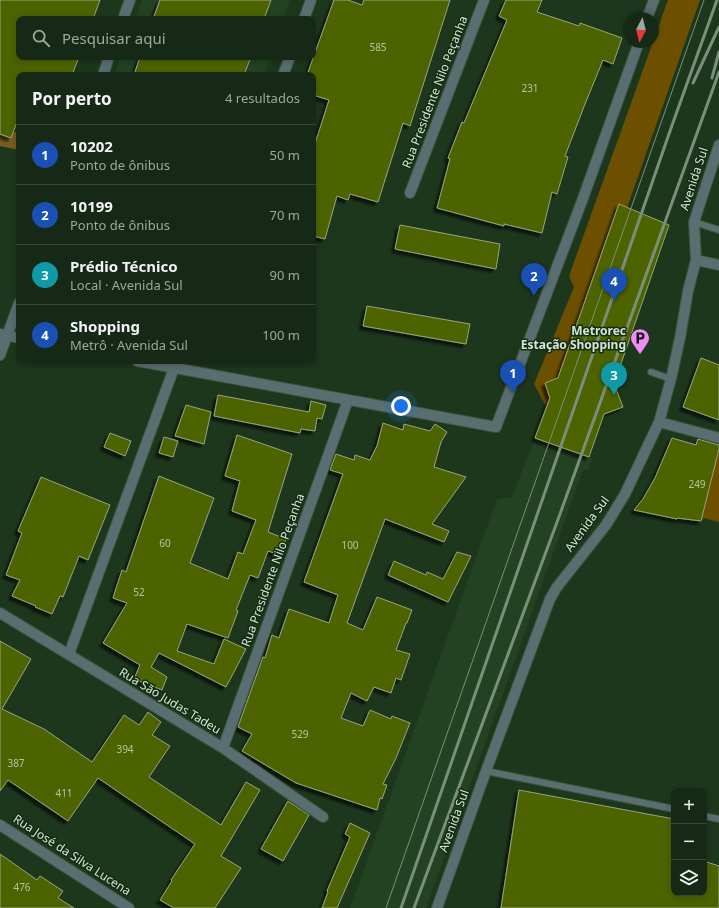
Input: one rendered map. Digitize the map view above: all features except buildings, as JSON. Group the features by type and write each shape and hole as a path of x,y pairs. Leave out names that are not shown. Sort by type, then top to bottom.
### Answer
{"street":[{"path":"124,16 130,0"},
{"path":"305,16 310,0"},
{"name":"Rua Presidente Nilo Peçanha","path":"410,193 484,0"},
{"path":"649,12 654,0"},
{"path":"153,364 496,427 582,202 637,48"},
{"path":"104,72 108,60"},
{"path":"284,72 289,60"},
{"name":"Avenida Sul","path":"437,908 486,770 550,599 557,586 606,525 625,494 659,422 671,380 688,291 696,260 694,222 719,145"},
{"path":"696,260 719,265"},
{"path":"0,355 4,335 16,309"},
{"path":"4,335 16,337"},
{"path":"69,654 174,368"},
{"name":"Rua Presidente Nilo Peçanha","path":"223,748 348,400"},
{"path":"659,422 719,438"},
{"name":"Rua São Judas Tadeu","path":"0,613 223,748 323,817"},
{"name":"Rua José da Silva Lucena","path":"0,825 129,908"}],"lane":[{"path":"694,222 719,230"},
{"path":"651,372 671,380"},
{"path":"486,770 671,808"},
{"path":"707,817 719,819"}],"shaded area":[{"path":"142,0 290,0 285,16 136,16"},
{"path":"668,0 700,0 627,208 619,205 558,378 545,383 550,398 547,408 534,384 574,287 569,276 651,48 659,48 659,25"},
{"path":"120,60 269,60 265,72 115,72"},
{"path":"0,128 16,132 16,149 0,146"},
{"path":"535,438 592,458 588,470 583,470 426,908 350,908 497,499 512,497"},
{"path":"719,449 719,522 704,518 701,521"}],"tram line":[{"path":"386,908 704,0"}],"railway":[{"path":"401,908 670,131 717,0"},
{"path":"693,83 719,27"},
{"path":"712,78 719,52"},
{"path":"414,908 560,514 719,72"}],"place":[{"name":"10199","path":"534,296"},
{"name":"Shopping","path":"614,301"},
{"name":"Metrorec Estação Shopping","path":"640,355"},
{"name":"10202","path":"513,393"},
{"name":"Prédio Técnico","path":"614,395"}]}
